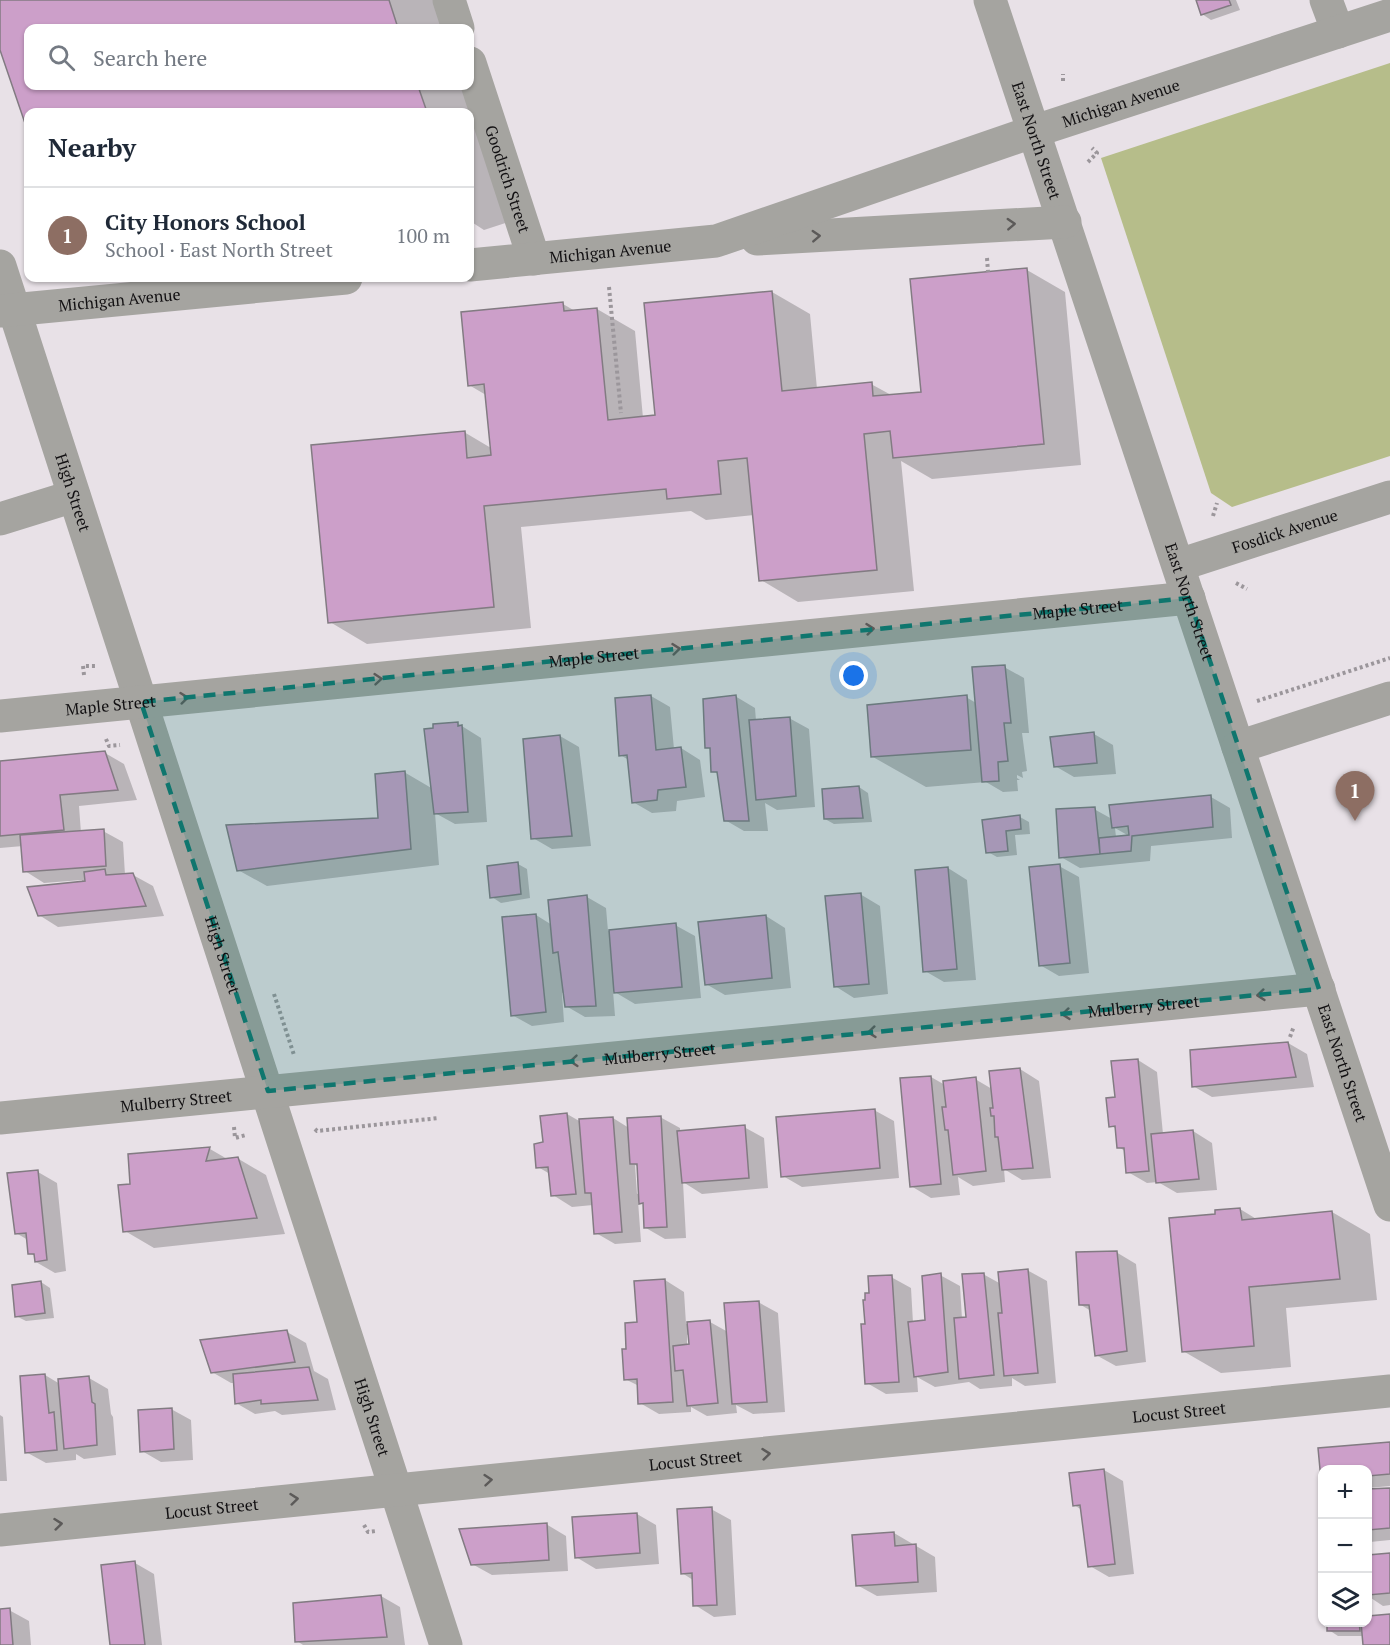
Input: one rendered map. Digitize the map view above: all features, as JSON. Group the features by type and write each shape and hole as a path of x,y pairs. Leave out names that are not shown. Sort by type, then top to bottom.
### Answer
{"street":[{"path":"448,0 457,24"},
{"name":"East North Street","path":"990,0 1390,1206"},
{"path":"1326,0 1338,32"},
{"name":"Michigan Avenue","path":"716,241 1035,131 1390,15"},
{"name":"Goodrich Street","path":"474,75 534,259"},
{"name":"Michigan Avenue","path":"474,265 716,241 1065,222"},
{"name":"High Street","path":"0,266 7,311 74,496 446,1645"},
{"name":"Michigan Avenue","path":"7,311 305,282"},
{"path":"0,519 74,496"},
{"name":"Fosdick Avenue","path":"1179,565 1390,497"},
{"name":"Maple Street","path":"0,716 1189,598"},
{"path":"1238,747 1390,698"},
{"name":"Mulberry Street","path":"0,1118 1319,989"},
{"name":"Locust Street","path":"0,1530 396,1488 785,1453 1390,1391"}],"path":[{"path":"1063,81 1064,74"},
{"path":"1088,162 1097,153"},
{"path":"609,287 621,413"},
{"path":"1212,516 1217,503"},
{"path":"1235,583 1247,589"},
{"path":"1262,700 1390,657"},
{"path":"83,666 95,666"},
{"path":"108,746 124,744"},
{"path":"1290,1037 1295,1023"},
{"path":"317,1131 439,1118"}],"highlighted area":[{"path":"1189,598 1319,989 268,1091 141,702"}],"green space":[{"path":"1390,63 1390,456 1232,507 1211,493 1101,158"}],"building":[{"path":"0,0 389,0 397,24 24,24 24,90 419,90 426,108 24,108 24,120 0,50"},
{"path":"1196,0 1229,0 1231,5 1201,15"},
{"path":"1027,268 1044,444 893,458 890,431 864,434 877,570 759,581 747,458 718,461 721,494 667,499 666,489 484,506 494,607 328,623 311,445 465,431 467,458 491,455 484,384 468,386 461,312 563,302 564,311 597,308 608,420 655,415 644,303 772,291 782,391 872,382 873,396 921,392 910,279"},
{"path":"1005,665 1011,723 1004,723 1008,761 998,762 999,781 982,782 972,667"},
{"path":"651,695 656,750 681,747 686,787 658,790 657,800 632,803 627,755 619,756 615,698"},
{"path":"736,695 749,821 724,821 717,772 711,772 710,748 705,748 703,699"},
{"path":"967,695 971,750 871,757 867,705"},
{"path":"790,717 796,796 756,800 749,720"},
{"path":"458,722 458,726 462,725 468,812 434,814 424,729 433,728 433,724"},
{"path":"1094,732 1097,763 1054,767 1050,737"},
{"path":"560,735 572,836 531,839 523,739"},
{"path":"105,751 118,790 60,795 64,830 0,836 0,761"},
{"path":"405,771 411,849 237,871 226,825 378,818 375,774"},
{"path":"859,786 863,818 824,819 822,789"},
{"path":"1211,795 1213,827 1132,836 1131,851 1100,854 1099,838 1129,835 1128,826 1112,828 1109,805"},
{"path":"1095,807 1100,854 1059,858 1056,809"},
{"path":"1020,815 1021,829 1006,831 1008,851 986,853 982,820"},
{"path":"104,829 106,866 23,872 20,835"},
{"path":"518,862 521,894 490,898 487,866"},
{"path":"1060,864 1070,963 1039,966 1029,867"},
{"path":"948,867 957,969 923,972 915,870"},
{"path":"105,869 106,875 133,873 146,906 38,916 27,887 85,881 84,872"},
{"path":"861,893 869,984 834,987 825,896"},
{"path":"587,895 596,1006 565,1007 558,952 553,953 548,900"},
{"path":"536,914 546,1012 511,1016 502,917"},
{"path":"766,915 772,978 705,985 698,922"},
{"path":"676,923 682,987 614,993 609,930"},
{"path":"1288,1042 1296,1077 1192,1087 1190,1050"},
{"path":"1138,1059 1149,1171 1126,1173 1124,1148 1117,1148 1115,1126 1109,1127 1106,1098 1115,1097 1111,1061"},
{"path":"1020,1068 1033,1168 1002,1170 998,1137 995,1137 994,1116 991,1116 990,1108 993,1108 989,1071"},
{"path":"931,1076 941,1184 910,1187 900,1078"},
{"path":"976,1077 986,1171 953,1175 948,1130 945,1130 942,1107 946,1107 943,1081"},
{"path":"875,1109 880,1168 781,1177 776,1117"},
{"path":"567,1113 576,1194 551,1196 548,1167 536,1168 534,1144 543,1142 540,1116"},
{"path":"661,1116 667,1227 644,1228 643,1203 639,1204 637,1164 630,1164 627,1118"},
{"path":"613,1117 622,1232 594,1234 591,1193 585,1193 579,1119"},
{"path":"745,1125 749,1178 682,1183 677,1131"},
{"path":"1193,1130 1199,1179 1156,1183 1151,1134"},
{"path":"210,1147 206,1161 238,1157 257,1218 123,1232 118,1185 130,1184 128,1154"},
{"path":"38,1170 47,1260 35,1262 34,1254 28,1254 26,1233 15,1234 7,1173"},
{"path":"1240,1208 1242,1220 1332,1211 1340,1279 1249,1287 1254,1346 1182,1352 1169,1218 1215,1214 1215,1210"},
{"path":"1117,1251 1127,1351 1095,1356 1089,1305 1079,1305 1076,1252"},
{"path":"1028,1269 1038,1373 1004,1376 998,1313 1002,1313 998,1272"},
{"path":"941,1273 948,1372 914,1377 908,1322 925,1320 922,1276"},
{"path":"984,1273 994,1375 959,1379 954,1318 966,1317 962,1274"},
{"path":"892,1275 899,1382 865,1384 861,1324 865,1324 863,1300 865,1300 865,1293 869,1293 868,1276"},
{"path":"665,1279 673,1402 638,1404 637,1379 624,1380 622,1349 626,1349 625,1323 637,1322 634,1281"},
{"path":"41,1281 45,1313 15,1317 12,1285"},
{"path":"759,1301 767,1402 732,1404 724,1303"},
{"path":"710,1320 718,1403 687,1406 683,1370 675,1371 673,1346 689,1344 687,1322"},
{"path":"287,1330 295,1362 211,1373 200,1340"},
{"path":"309,1367 318,1400 261,1404 261,1400 235,1404 233,1374"},
{"path":"45,1374 49,1413 54,1412 57,1450 25,1453 20,1376"},
{"path":"89,1376 92,1402 95,1404 97,1445 64,1449 58,1379"},
{"path":"172,1408 174,1449 140,1452 138,1410"},
{"path":"1390,1442 1390,1474 1372,1476 1372,1465 1320,1465 1318,1448"},
{"path":"1104,1469 1115,1564 1088,1567 1080,1505 1073,1506 1069,1473"},
{"path":"1390,1488 1390,1528 1372,1530 1372,1489"},
{"path":"712,1507 717,1605 693,1606 692,1573 681,1574 677,1509"},
{"path":"637,1513 640,1553 575,1558 572,1517"},
{"path":"547,1523 549,1560 471,1565 459,1529"},
{"path":"894,1532 895,1546 916,1544 918,1582 856,1586 852,1535"},
{"path":"1390,1553 1390,1593 1372,1595 1372,1555"},
{"path":"135,1561 145,1645 110,1645 101,1565"},
{"path":"381,1595 387,1637 295,1642 293,1603"},
{"path":"10,1608 13,1645 0,1645 0,1609"},
{"path":"1390,1614 1390,1645 1363,1645 1361,1627 1372,1627 1372,1616"},
{"path":"1327,1627 1360,1627 1360,1631 1327,1631"}],"place":[{"name":"City Honors School","path":"1355,821"}]}
